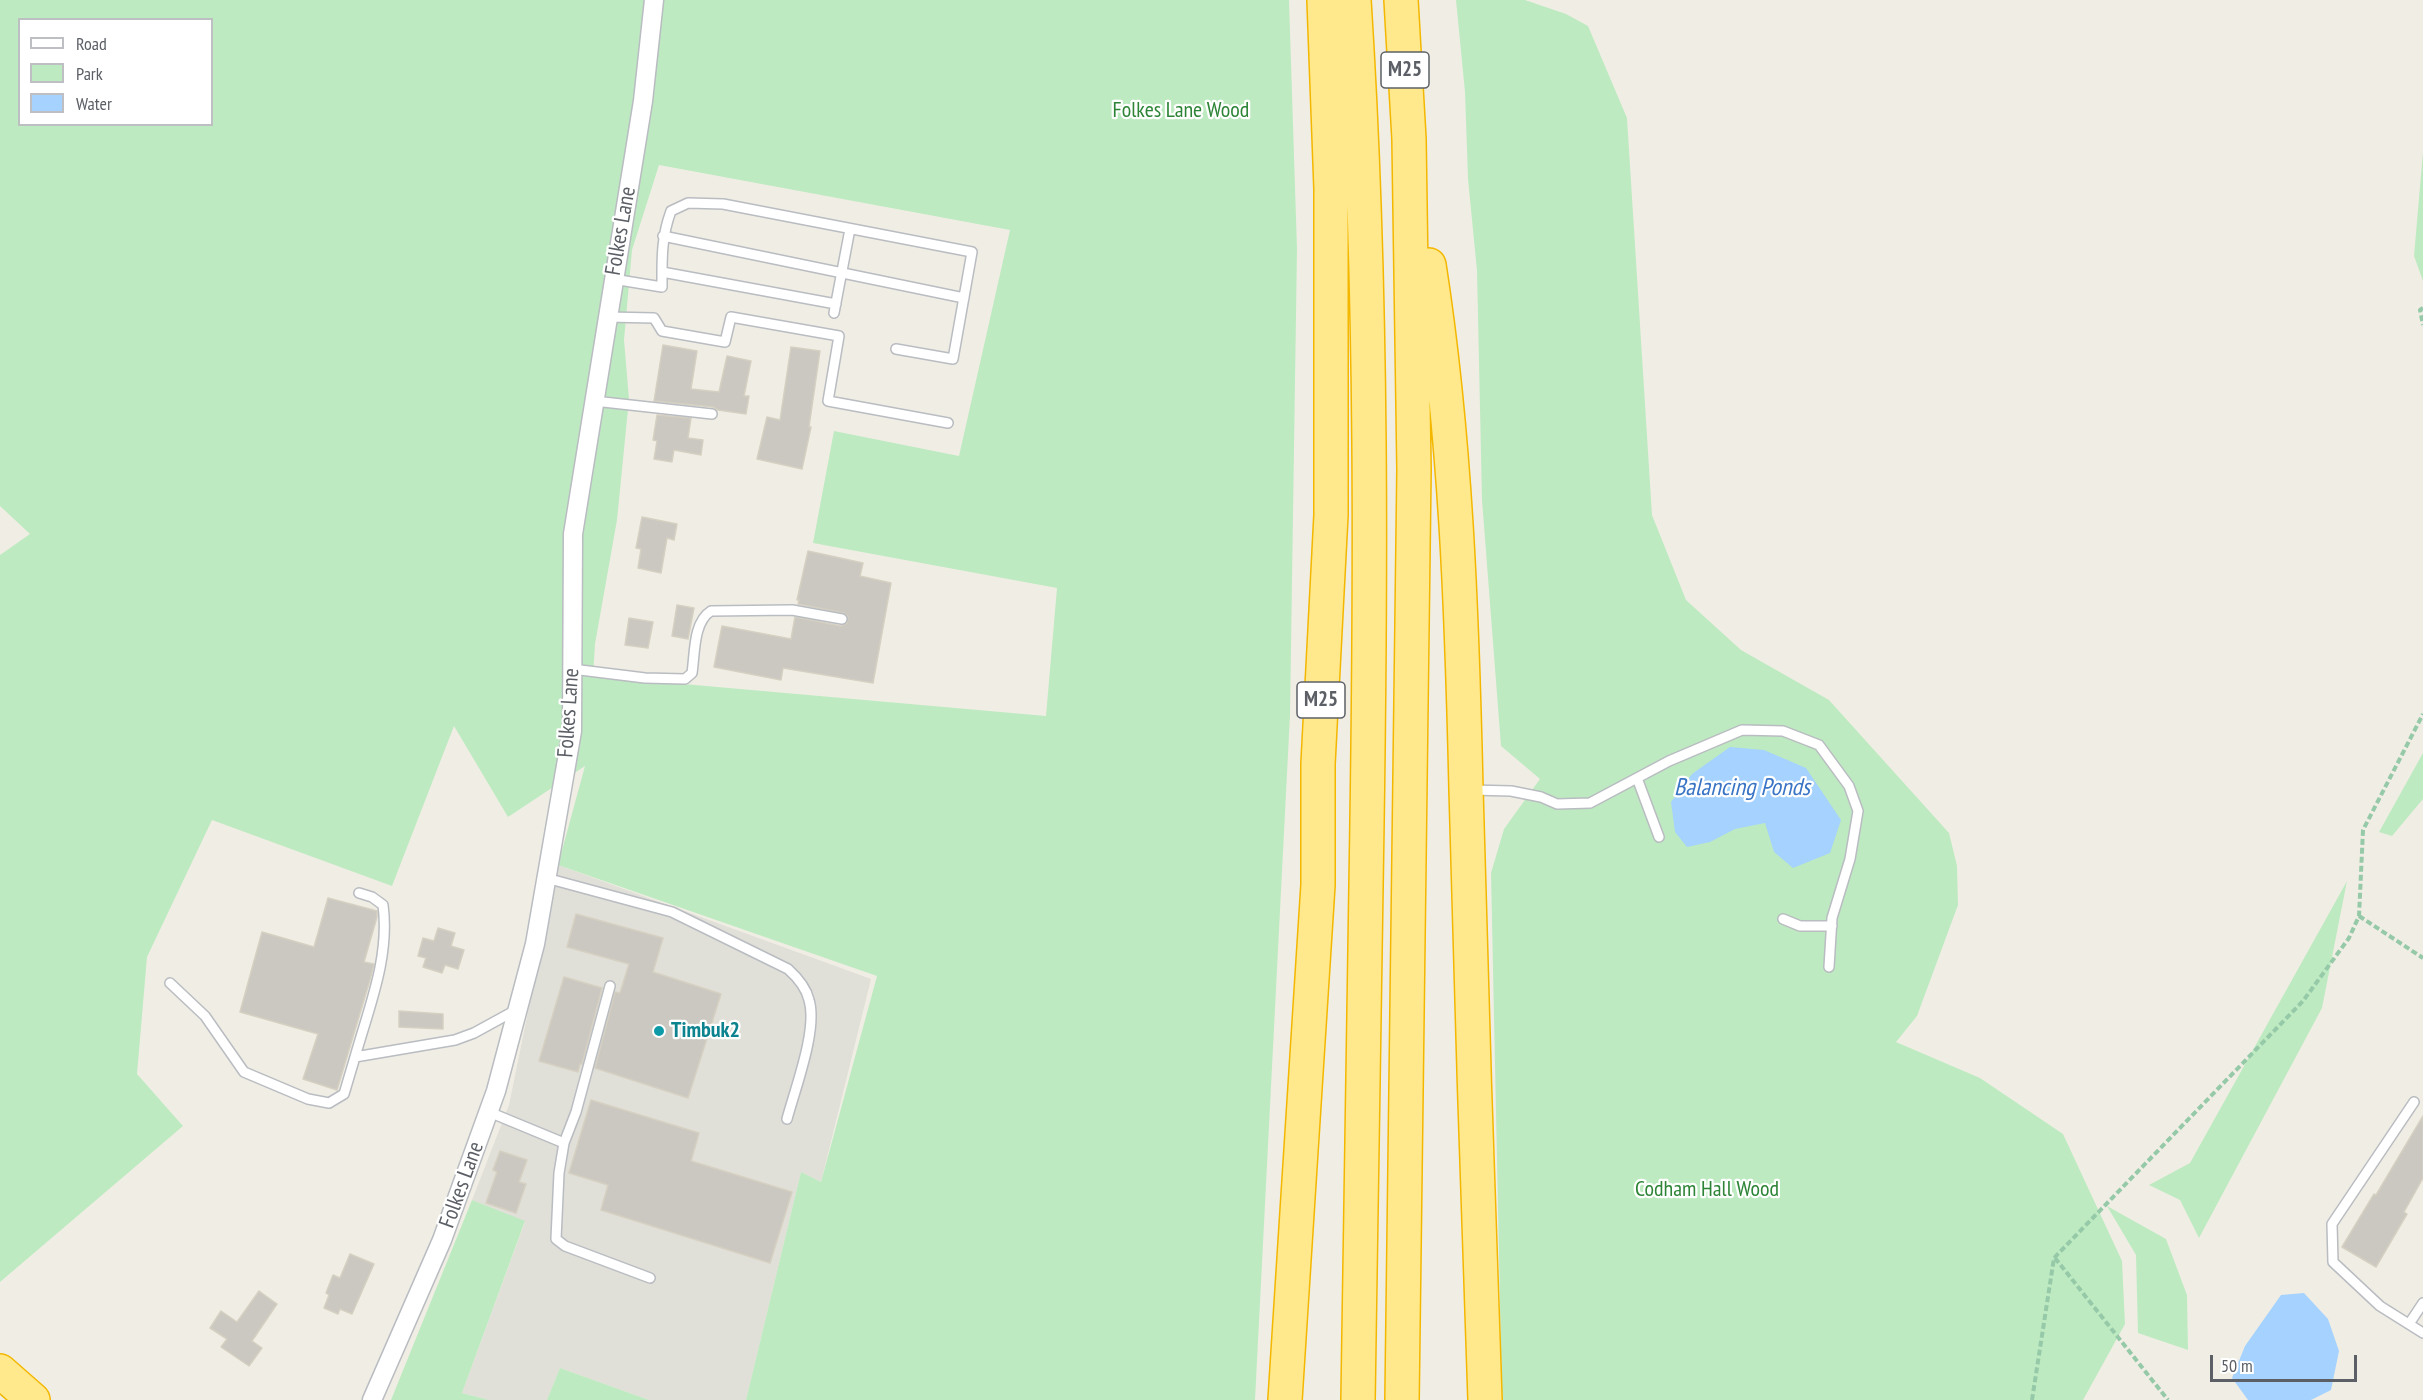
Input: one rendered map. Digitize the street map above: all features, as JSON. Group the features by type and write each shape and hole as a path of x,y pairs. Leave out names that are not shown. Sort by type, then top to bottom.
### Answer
{"highway":[{"name":"M25","path":"1285,1400 1318,885 1318,764 1331,526 1331,189 1324,0"},
{"name":"M25","path":"1354,0 1363,178 1369,508 1368,771 1358,1400"},
{"name":"M25","path":"1401,0 1408,139 1413,339 1414,600 1402,1400"},
{"name":"M25","path":"1408,139 1438,324 1461,607 1485,1400"},
{"path":"0,1371 33,1400"}],"street":[{"name":"Folkes Lane","path":"372,1400 442,1240 489,1112 535,944 572,731 573,534 612,279 643,101 654,0"}],"lane":[{"path":"612,279 663,287 661,261 663,236 671,212 688,203 723,204 972,252 953,359 896,349"},
{"path":"662,272 835,308 850,229"},
{"path":"663,236 964,298"},
{"path":"607,317 654,318 662,331 725,342 731,317 839,336 828,401 948,423"},
{"path":"594,401 712,414"},
{"path":"572,669 645,678 685,679 692,673 699,624 711,611 792,610 842,619"},
{"path":"1466,790 1511,791 1541,797 1557,804 1590,803 1669,761 1742,730 1783,731 1819,745 1850,786 1858,811 1850,859 1832,926 1829,967"},
{"path":"1637,778 1659,837"},
{"path":"546,878 672,912 789,969 796,976 809,999 811,1015 807,1047 787,1119"},
{"path":"170,983 205,1016 244,1072 308,1099 329,1102 344,1094 383,957 385,923 383,905 372,897 359,893"},
{"path":"1783,919 1800,926 1832,926"},
{"path":"610,986 576,1113 564,1143 559,1173 556,1239 565,1246 650,1278"},
{"path":"355,1057 455,1040 474,1033 518,1009"},
{"path":"2414,1102 2332,1224 2333,1262 2380,1306 2423,1333"},
{"path":"489,1112 564,1143"},
{"path":"2409,1324 2423,1303"}],"path":[{"path":"2423,308 2420,310 2423,325"},
{"path":"2032,1400 2054,1258 2302,1001 2349,938 2359,916 2363,830 2423,714"},
{"path":"2359,916 2423,958"},
{"path":"2054,1258 2168,1400"}],"shaded area":[{"path":"558,865 871,979 821,1182 801,1172 746,1400 649,1400 560,1368 547,1400 489,1400 462,1393 525,1222 472,1200 509,1105"}],"green space":[{"name":"Folkes Lane Wood","path":"0,0 1289,0 1297,249 1290,715 1255,1400 746,1400 801,1172 821,1182 877,976 558,865 585,766 508,817 454,726 392,886 212,820 147,957 137,1074 183,1126 0,1282 0,555 30,534 0,506","holes":["659,165 1010,230 959,456 834,431 813,543 1057,588 1046,716 593,676 595,644 617,520 629,399 624,340 632,250"]},
{"name":"Codham Hall Wood","path":"1456,0 1525,0 1566,14 1588,26 1627,118 1652,515 1686,600 1741,650 1829,700 1949,833 1957,866 1958,905 1917,1016 1896,1042 1980,1078 2063,1134 2122,1261 2125,1324 2083,1400 1502,1400 1491,873 1504,829 1540,779 1501,746 1482,500 1477,271 1468,179 1465,92"},
{"path":"2423,152 2423,281 2414,256"},
{"path":"2423,753 2423,799 2392,836 2379,832"},
{"path":"2347,881 2322,1008 2199,1238 2180,1200 2149,1185 2190,1163"},
{"path":"472,1200 525,1221 462,1393 489,1400 391,1400"},
{"path":"2107,1206 2166,1239 2187,1295 2188,1350 2138,1333 2136,1255"},
{"path":"560,1368 649,1400 547,1400"}],"water":[{"name":"Balancing Ponds","path":"1730,747 1764,750 1806,768 1841,820 1830,853 1793,868 1774,852 1765,823 1735,829 1710,842 1687,847 1675,832 1671,802 1692,774"},
{"path":"2304,1293 2328,1319 2339,1351 2331,1390 2311,1400 2248,1400 2232,1378 2245,1346 2281,1295"}],"building":[{"path":"663,345 697,351 691,389 719,392 727,356 751,361 744,396 749,396 746,414 718,410 713,407 654,401"},
{"path":"791,347 820,351 809,427 811,427 802,469 757,459 767,417 780,420"},
{"path":"657,415 691,418 688,438 703,440 701,455 674,450 672,462 654,459 657,441 653,440"},
{"path":"642,517 677,524 674,540 667,538 661,573 638,568 641,549 636,548"},
{"path":"808,551 863,563 860,576 891,583 873,683 783,668 781,680 714,667 722,626 791,639 795,617 841,626 847,623 848,616 844,613 798,604"},
{"path":"677,605 694,608 688,639 672,636"},
{"path":"629,618 653,622 648,648 625,645"},
{"path":"328,898 377,911 364,962 374,964 337,1090 303,1079 318,1034 240,1012 262,932 314,947"},
{"name":"Timbuk2","path":"576,914 663,938 653,972 721,994 688,1098 595,1068 615,992 620,993 629,964 567,947"},
{"path":"438,928 455,933 451,946 464,950 458,969 445,965 442,973 423,967 426,958 418,956 423,938 434,941"},
{"path":"564,977 602,988 578,1072 539,1061"},
{"path":"399,1011 443,1014 443,1029 399,1027"},
{"path":"591,1100 699,1133 691,1161 792,1192 770,1263 601,1210 608,1185 569,1173"},
{"path":"2423,1116 2423,1178 2404,1212 2407,1214 2376,1267 2342,1247"},
{"path":"500,1151 527,1160 519,1182 526,1184 516,1213 486,1203 497,1172 493,1170"},
{"path":"350,1254 374,1264 352,1314 340,1309 338,1314 324,1308 329,1295 326,1293 333,1275 340,1278"},
{"path":"259,1291 277,1304 252,1341 262,1348 249,1366 221,1347 227,1339 210,1328 221,1311 237,1322"}],"place":[{"name":"Timbuk2","path":"659,1031"}]}
